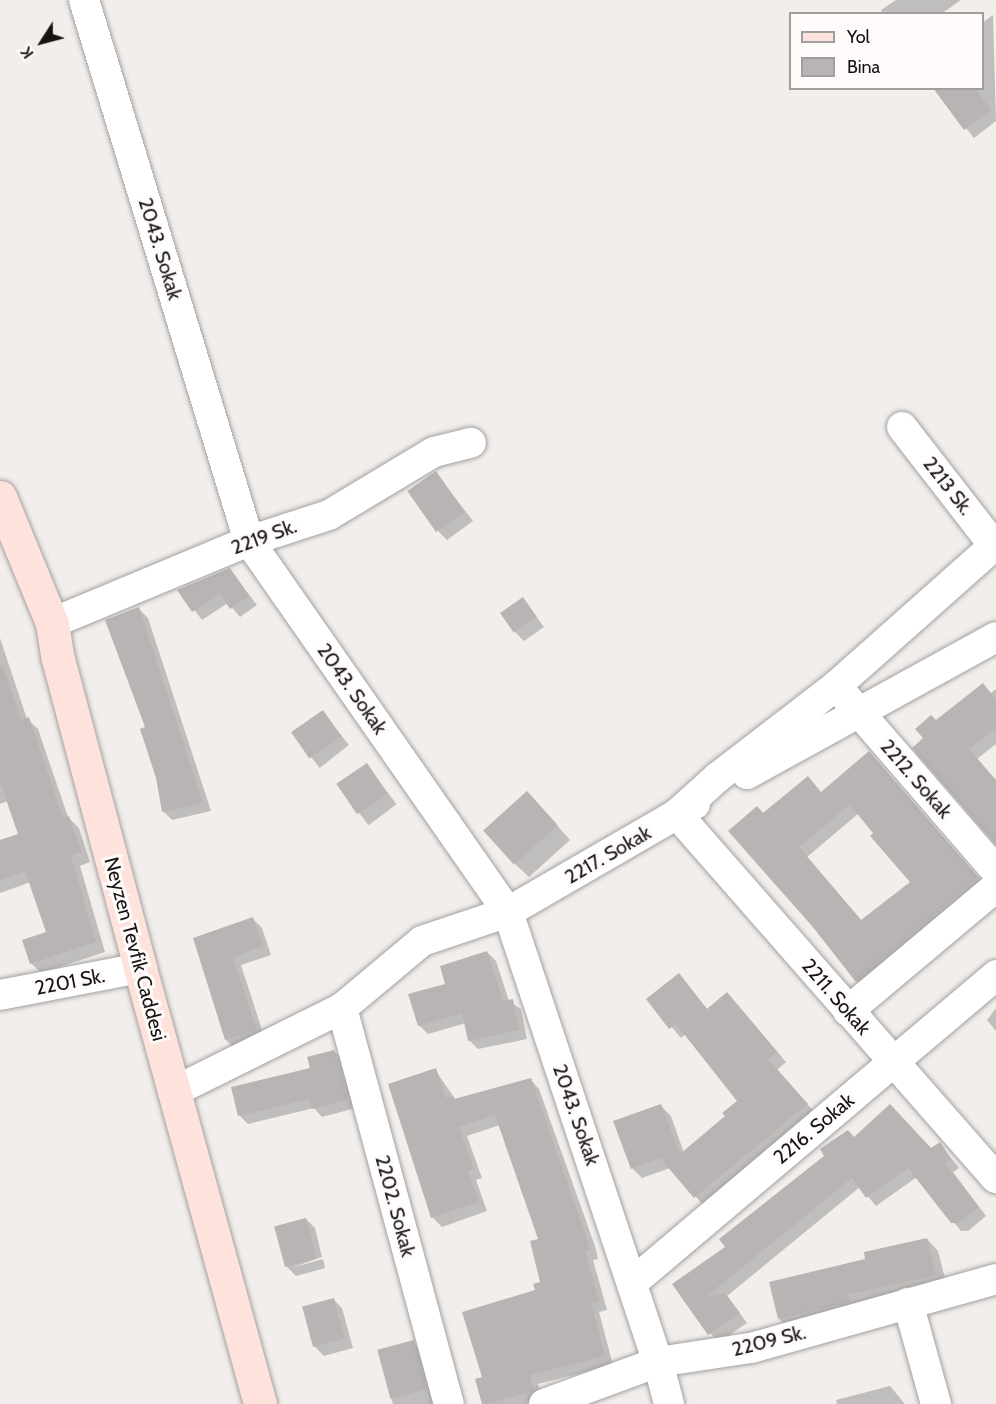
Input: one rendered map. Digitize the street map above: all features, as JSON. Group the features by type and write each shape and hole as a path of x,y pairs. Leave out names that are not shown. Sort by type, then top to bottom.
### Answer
{"street":[{"name":"2043. Sokak","path":"84,0 249,541 508,912 658,1362 669,1404"},
{"name":"2213 Sk.","path":"902,427 995,546"},
{"name":"2219 Sk.","path":"52,623 249,541 329,515 434,452 471,443"},
{"name":"Neyzen Tevfik Caddesi","path":"0,501 52,623 58,659 173,1092 260,1404"},
{"name":"2217. Sokak","path":"173,1092 342,1008 422,941 508,912 677,814 718,777 836,686 995,546"},
{"path":"677,814 857,711 996,637"},
{"name":"2212. Sokak","path":"836,686 996,871"},
{"name":"2211. Sokak","path":"677,814 996,1178"},
{"path":"848,1011 996,888"},
{"name":"2201 Sk.","path":"0,995 140,968"},
{"name":"2216. Sokak","path":"632,1283 996,975"},
{"name":"2202. Sokak","path":"342,1008 449,1404"},
{"name":"2209 Sk.","path":"544,1404 658,1362 751,1348 996,1279"},
{"path":"908,1303 936,1404"}],"building":[{"path":"934,90 976,90 991,110 964,130"},
{"path":"436,471 465,512 436,532 407,491"},
{"path":"230,568 249,596 230,609 220,594 192,612 177,590"},
{"path":"523,597 537,617 514,633 500,613"},
{"path":"139,607 203,803 162,812 156,778 140,729 145,727 105,620"},
{"path":"3,666 21,720 29,717 63,818 69,816 82,852 71,856 96,942 30,964 22,940 46,932 25,871 0,880 0,840 18,834 0,782 0,667"},
{"path":"983,683 996,700 996,728 969,749 996,780 996,845 912,748 923,738 915,729 931,715 936,720"},
{"path":"323,710 341,736 309,759 291,732"},
{"path":"869,751 978,877 856,982 812,926 728,831 757,806 763,813 808,776 821,792","holes":["850,805 873,833 870,836 910,882 861,920 799,847"]},
{"path":"367,763 388,794 357,814 336,784"},
{"path":"527,791 558,825 514,865 483,830"},
{"path":"253,917 263,946 233,957 257,1030 225,1040 193,938"},
{"path":"487,951 503,1001 513,999 519,1030 468,1041 462,1013 418,1026 408,994 445,984 440,966"},
{"path":"679,973 707,1009 727,992 777,1052 768,1059 808,1104 694,1198 660,1158 631,1169 613,1121 661,1104 680,1154 725,1116 722,1113 737,1101 676,1024 669,1029 646,999"},
{"path":"334,1050 348,1100 312,1109 309,1099 238,1116 231,1087 310,1068 307,1057"},
{"path":"436,1068 446,1098 453,1096 454,1099 531,1078 586,1236 590,1250 585,1251 599,1301 591,1303 605,1356 530,1375 534,1391 486,1404 482,1404 475,1379 482,1377 462,1312 535,1290 533,1284 540,1282 530,1241 538,1239 495,1115 459,1127 474,1169 468,1171 479,1202 431,1218 388,1084"},
{"path":"890,1104 931,1148 940,1142 951,1159 945,1163 979,1207 958,1223 951,1223 908,1168 866,1198 852,1178 706,1297 725,1293 740,1313 708,1335 672,1284 725,1247 719,1239 824,1156 820,1149 848,1130 854,1137"},
{"path":"306,1218 317,1259 285,1267 274,1227"},
{"path":"927,1238 936,1275 848,1295 850,1302 778,1319 769,1282 865,1259 864,1252"},
{"path":"334,1298 345,1339 313,1347 302,1307"},
{"path":"414,1340 427,1389 390,1399 377,1350"}]}
